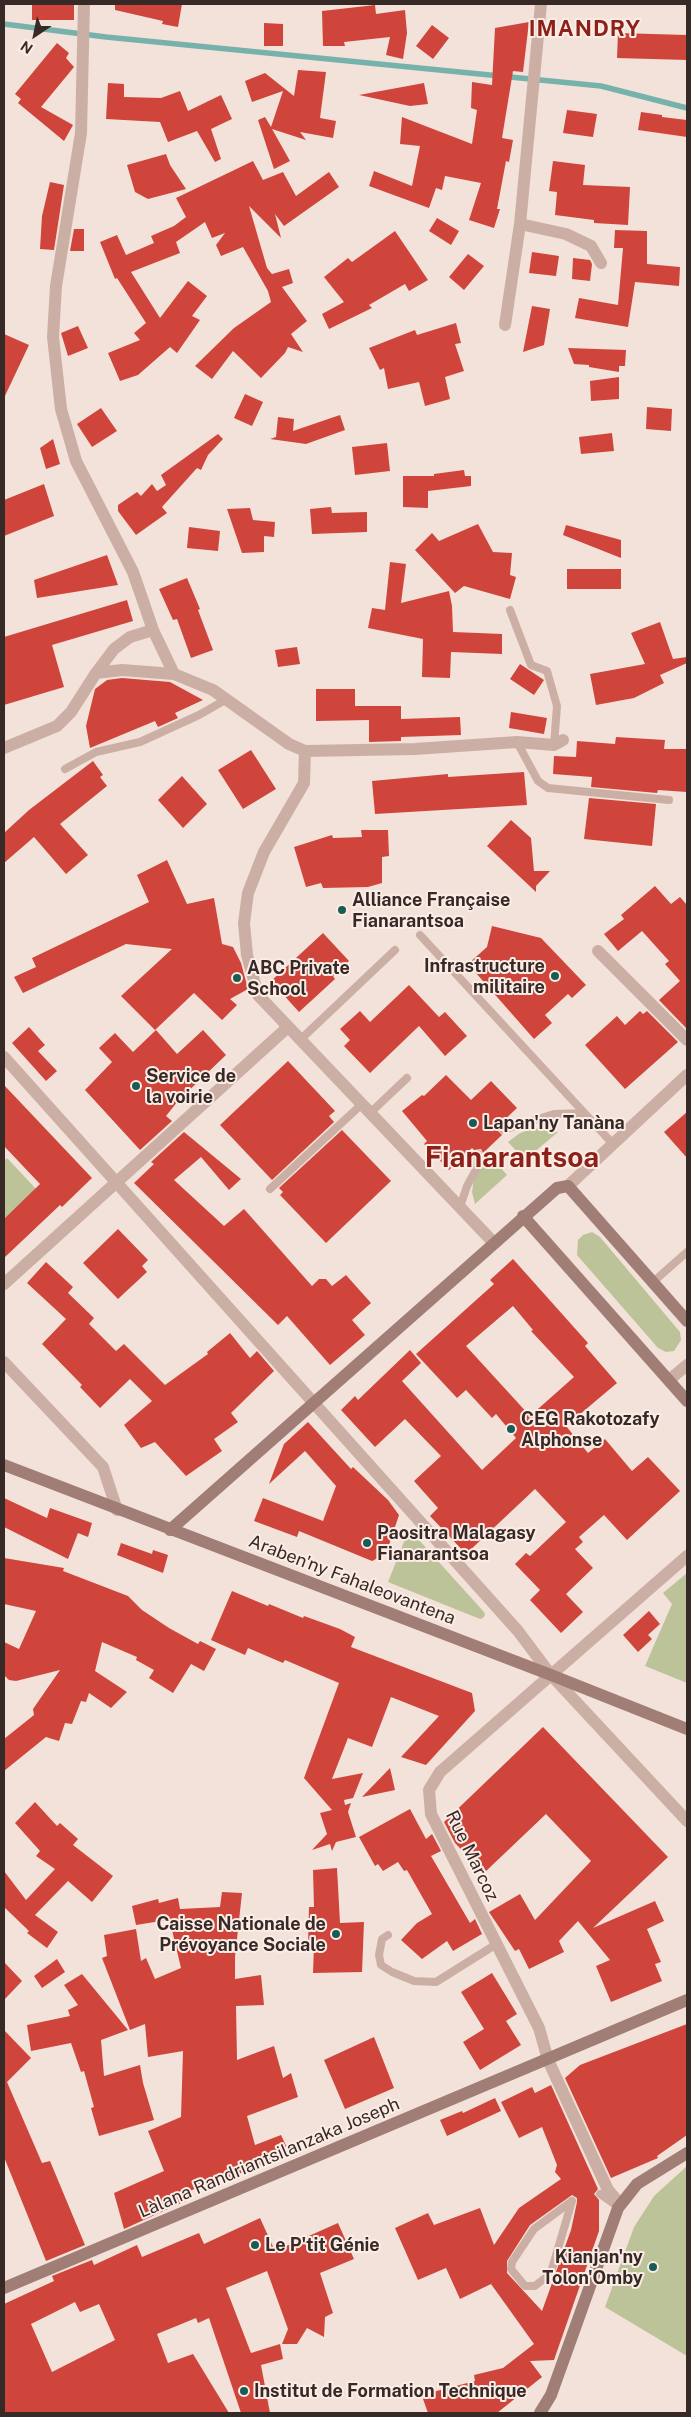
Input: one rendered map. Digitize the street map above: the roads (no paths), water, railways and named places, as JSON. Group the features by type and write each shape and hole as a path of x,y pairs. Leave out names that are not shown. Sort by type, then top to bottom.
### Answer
{"street":[{"path":"84,4 82,21 84,41 81,133 56,286 53,338 61,409 76,461 133,572 153,630 174,674"},
{"path":"505,325 520,224 541,4"},
{"path":"520,224 566,234 591,246 600,263"},
{"path":"4,748 57,726 71,712 114,649 130,637 153,630"},
{"path":"96,674 145,670 174,674 213,690 288,744 305,751 414,749 517,742 559,742"},
{"path":"305,751 304,783 264,852 248,893 244,923 246,955 258,995 494,1243"},
{"path":"598,951 687,1040"},
{"path":"4,1284 288,1027"},
{"path":"4,1057 518,1631 551,1674 687,1821"},
{"path":"170,1530 523,1216 558,1188 568,1186 687,1075"},
{"path":"568,1186 687,1321"},
{"path":"523,1216 687,1401"},
{"path":"4,1362 103,1467 117,1510"},
{"path":"669,1380 687,1365"},
{"name":"Araben'ny Fahaleovantena","path":"4,1465 117,1510 551,1674 687,1730"},
{"name":"Rue Marcoz","path":"619,2206 608,2190 548,2060 539,2028 431,1814 429,1790 440,1772 687,1556"},
{"name":"Làlana Randriantsilanzaka Joseph","path":"4,2288 687,2000"},
{"path":"540,2413 551,2395 619,2206 637,2184 687,2153"}],"lane":[{"path":"510,610 531,664 547,671 557,706 559,742"},
{"path":"65,769 96,752 140,742 226,699"},
{"path":"517,742 538,780 548,788 669,800"},
{"path":"420,935 612,1144"},
{"path":"300,1040 395,950"},
{"path":"270,1189 366,1108 407,1078"},
{"path":"503,1130 554,1114 582,1113"},
{"path":"460,1207 467,1186 477,1168 478,1154"},
{"path":"653,1282 687,1252"},
{"path":"388,1935 382,1938 379,1955 381,1965 414,1981 436,1982 495,1944"},
{"path":"600,2194 619,2206"},
{"path":"573,2202 552,2268 545,2278 535,2286 525,2286 511,2270 512,2262 534,2229 573,2202"}],"waterway":[{"path":"4,24 106,37 601,86 687,108"}],"place":[{"name":"Alliance Française Fianarantsoa","path":"342,910"},
{"name":"Infrastructure militaire","path":"555,976"},
{"name":"ABC Private School","path":"237,978"},
{"name":"Service de la voirie","path":"136,1086"},
{"name":"Lapan'ny Tanàna","path":"473,1123"},
{"name":"CEG Rakotozafy Alphonse","path":"511,1429"},
{"name":"Paositra Malagasy Fianarantsoa","path":"367,1543"},
{"name":"Caisse Nationale de Prévoyance Sociale","path":"336,1934"},
{"name":"Le P'tit Génie","path":"255,2245"},
{"name":"Kianjan'ny Tolon'Omby","path":"653,2267"},
{"name":"Institut de Formation Technique","path":"244,2391"}],"district":[{"name":"IMANDRY","path":"585,29"},
{"name":"Fianarantsoa","path":"512,1158"}]}
